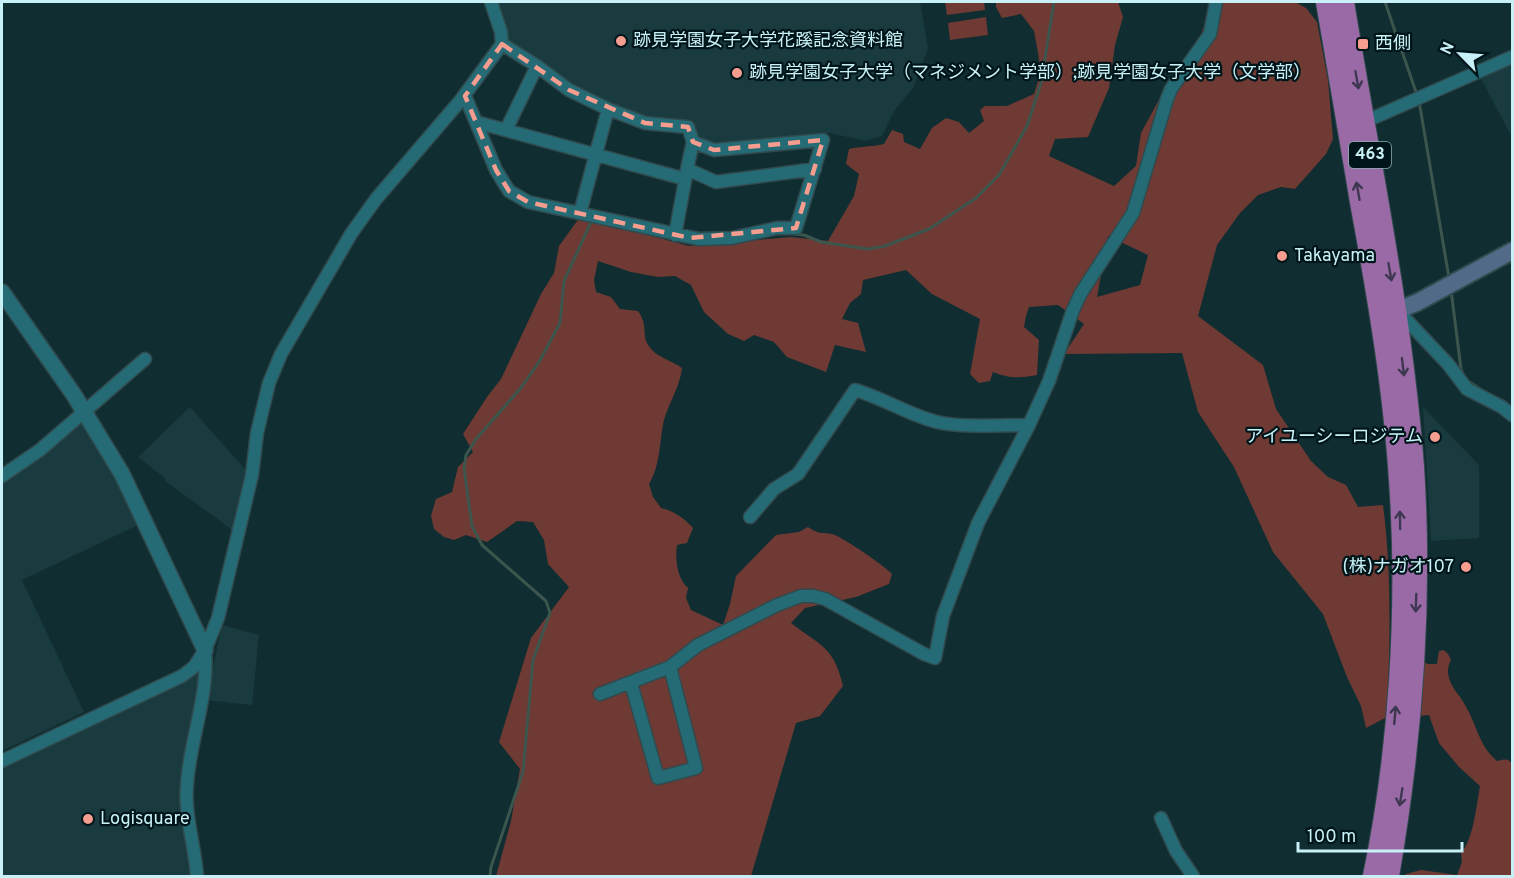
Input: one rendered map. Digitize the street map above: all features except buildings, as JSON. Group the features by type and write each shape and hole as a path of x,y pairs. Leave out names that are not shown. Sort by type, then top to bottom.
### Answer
{"highway":[{"path":"1320,2 1336,58"},
{"name":"463","path":"1326,2 1410,422 1417,559 1413,689 1403,787 1389,876"},
{"name":"463","path":"1344,2 1364,122 1387,310 1400,482 1401,622 1389,784 1373,876"}],"main road":[{"path":"1387,310 1418,302 1512,251"}],"street":[{"path":"2,761 182,676 194,667 205,651 218,618 252,475 257,433 268,383 281,354 357,225 376,199 465,96 502,44 501,32 491,2"},
{"path":"600,694 670,667 698,645 717,634 801,596 825,599 935,658 943,616 978,523 1049,381 1081,293 1133,213 1167,99 1171,89 1210,34 1216,2"},
{"path":"502,44 569,90 608,109 645,123 688,128 693,142 675,235"},
{"path":"1364,122 1512,57"},
{"path":"506,130 537,66"},
{"path":"465,96 496,170 509,190 528,202 699,239 732,238 777,228 796,228 823,140 714,150 693,142"},
{"path":"580,213 608,109"},
{"path":"476,122 595,155 716,182 815,169"},
{"path":"2,292 84,412 122,474 205,651 207,672 190,756 187,786 187,812 197,876"},
{"path":"1387,310 1448,364 1467,389 1502,407 1512,415"},
{"path":"2,476 40,450 145,359"},
{"path":"750,517 774,489 798,474 855,390 874,395 925,419 939,423 1029,425"},
{"path":"631,683 658,778 696,768 670,667"},
{"path":"1161,818 1176,851 1193,876"}],"highlighted area":[{"path":"502,44 569,90 645,123 688,127 693,142 714,150 823,140 796,228 690,238 528,202 509,191 496,170 465,96"}],"shaded area":[{"name":"跡見学園女子大学（マネジメント学部）;跡見学園女子大学（文学部）","path":"495,2 920,2 928,48 913,88 894,111 882,136 866,141 830,133 715,146 697,140 691,124 650,121 568,83 508,41"},
{"path":"945,2 984,2 985,10 947,15"},
{"path":"996,2 1118,2 1123,17 1115,45 1109,88 1088,137 1055,139 1049,156 1114,186 1136,166 1141,133 1167,85 1197,47 1212,2 1295,2 1306,8 1317,22 1328,80 1333,139 1326,154 1295,189 1281,187 1258,195 1240,213 1217,245 1198,316 1263,365 1276,409 1311,461 1328,477 1346,485 1358,507 1383,505 1389,584 1387,717 1366,728 1361,706 1347,677 1323,614 1273,552 1234,467 1198,412 1182,353 1064,354 1084,324 1058,305 1029,307 1024,327 1039,340 1037,375 1015,377 993,372 990,381 979,383 970,374 980,319 932,294 906,270 863,280 861,294 850,303 842,319 858,323 866,352 835,345 826,372 787,357 774,342 754,335 744,341 728,334 704,312 691,285 675,276 658,277 631,272 598,261 594,280 596,292 611,297 620,309 638,311 643,320 650,348 682,368 664,420 658,461 649,484 653,497 661,508 678,515 693,528 687,543 677,545 676,551 681,579 688,588 686,598 691,610 723,625 736,576 776,535 799,532 808,527 840,537 892,574 889,584 856,597 805,608 791,623 830,654 843,686 820,716 796,723 751,876 496,876 511,821 520,769 499,742 531,638 569,587 548,564 544,540 533,522 517,521 487,542 466,535 454,540 444,537 434,529 431,516 436,499 452,492 458,467 473,452 463,434 501,379 541,294 554,273 559,246 580,217 689,246 791,237 828,241 854,196 859,174 846,164 849,149 884,144 892,130 903,134 904,142 920,149 932,128 946,118 959,122 969,133 984,121 980,110 985,106 1007,106 1034,94 1041,72 1034,31 1021,14 1002,18","holes":["1108,236 1148,255 1140,285 1097,297"]},
{"path":"986,17 988,35 950,40 948,23"},
{"path":"1512,63 1512,137 1480,77"},
{"path":"190,407 249,474 235,532 164,480 165,478 138,457"},
{"path":"1423,407 1479,465 1479,538 1431,541"},
{"path":"78,424 84,424 114,474 138,525 22,580 84,712 2,751 2,484 41,456"},
{"path":"222,625 259,635 252,705 206,700"},
{"path":"1444,650 1451,660 1448,671 1450,682 1463,701 1486,749 1497,761 1506,760 1512,764 1512,876 1404,876 1421,870 1457,875 1462,862 1461,854 1469,839 1476,812 1480,786 1459,767 1439,743 1429,715 1419,716 1418,659 1428,664 1437,664 1439,651"},
{"name":"Logisquare","path":"198,673 203,677 186,754 194,876 2,876 2,767"}],"waterway":[{"path":"794,234 804,235 821,242 868,249 885,246 929,229 976,198 999,175 1027,126 1041,83 1054,2"},
{"path":"1385,2 1417,95"},
{"path":"1419,101 1449,278"},
{"path":"490,876 523,772 533,660 550,613 546,601 482,545 472,526 464,468 466,455 476,439 520,389 539,362 560,323 564,281 592,220"},
{"path":"673,240 696,244"},
{"path":"1451,290 1461,369 1464,376"},
{"path":"1468,381 1485,392"}],"place":[{"name":"跡見学園女子大学花蹊記念資料館","path":"621,41"},
{"name":"西側","path":"1363,44"},
{"name":"跡見学園女子大学（マネジメント学部）;跡見学園女子大学（文学部）","path":"737,73"},
{"name":"Takayama","path":"1282,256"},
{"name":"アイユーシーロジテム","path":"1435,437"},
{"name":"(株)ナガオ107","path":"1466,567"},
{"name":"Logisquare","path":"88,819"}]}
